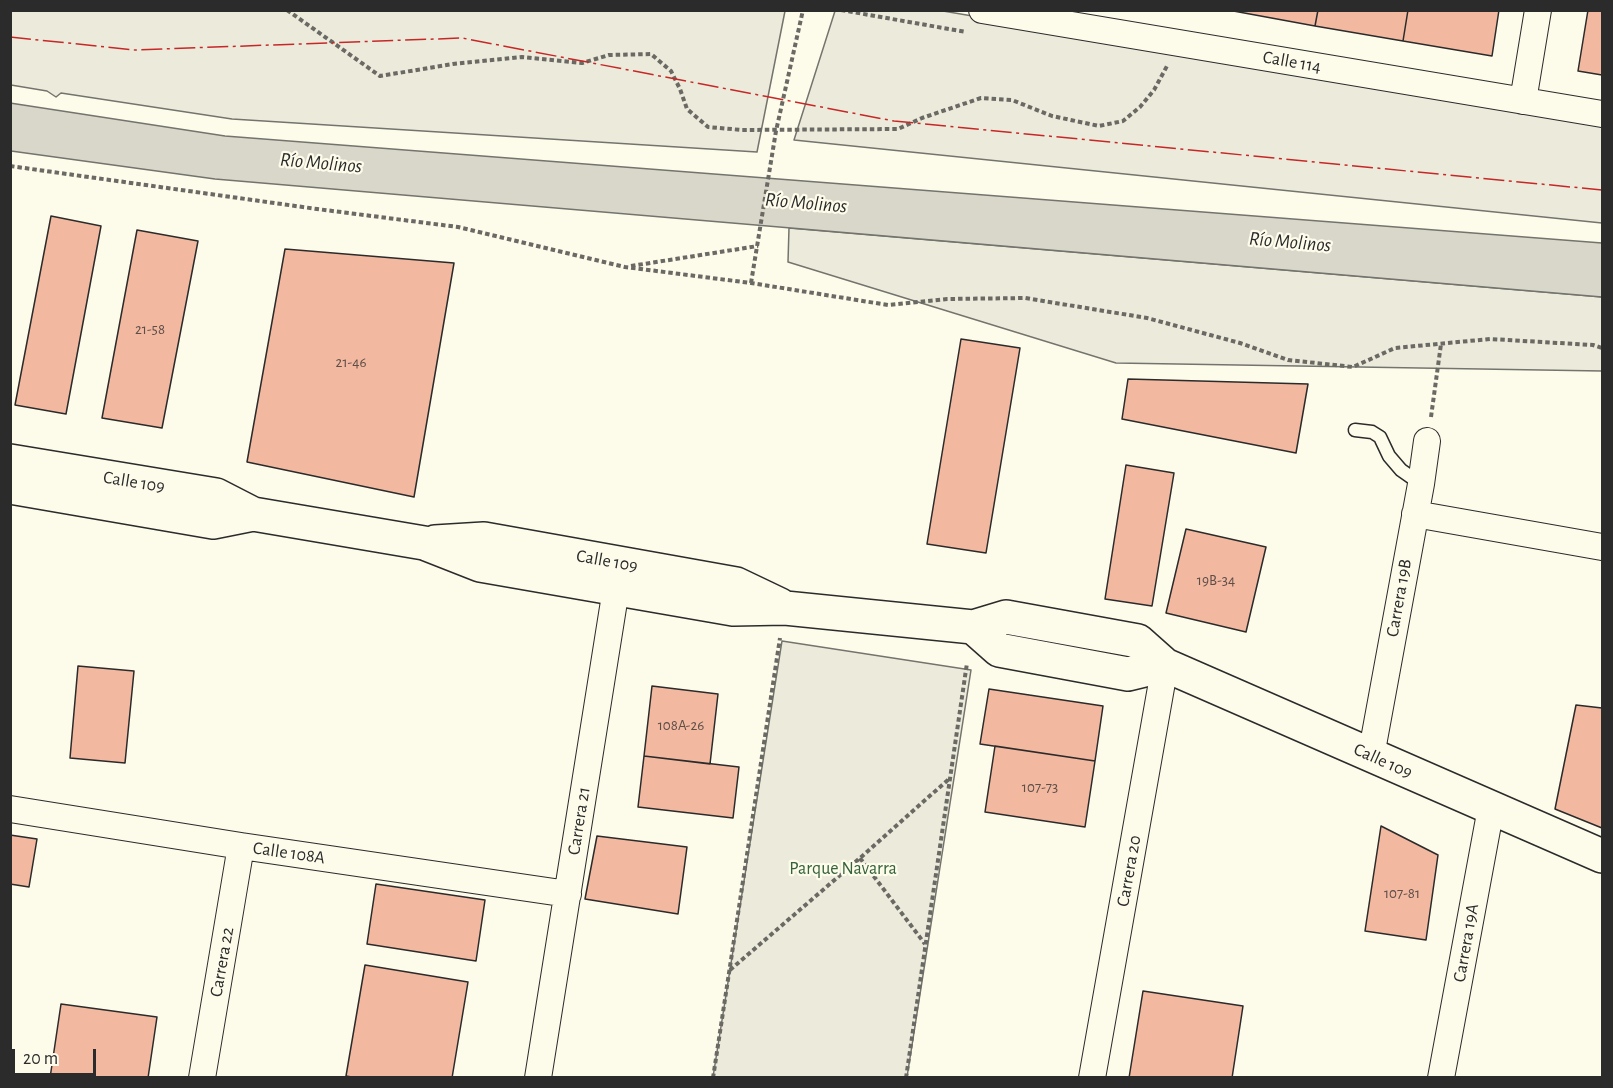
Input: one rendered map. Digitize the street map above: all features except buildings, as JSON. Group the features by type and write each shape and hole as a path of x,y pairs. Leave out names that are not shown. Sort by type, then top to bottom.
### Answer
{"street":[{"name":"Calle 114","path":"982,10 1602,114"},
{"path":"1523,101 1538,10"},
{"name":"Carrera 19B","path":"1371,756 1427,441"},
{"name":"Calle 109","path":"10,461 216,495 253,514 424,543 480,565 618,576 733,609 785,608 973,627 1006,617 1138,640 1165,665 1602,856"},
{"name":"Calle 109","path":"10,487 213,522 253,514"},
{"path":"1414,514 1602,547"},
{"name":"Carrera 21","path":"538,1077 618,576"},
{"name":"Carrera 20","path":"1092,1077 1165,665"},
{"name":"Carrera 19A","path":"1441,1077 1491,808"},
{"name":"Calle 108A","path":"10,809 568,894"},
{"name":"Carrera 22","path":"202,1077 241,846"}],"lane":[{"path":"1355,430 1372,432 1380,437 1389,456 1401,470 1421,484"}],"path":[{"path":"287,10 380,76 453,64 522,57 582,63 609,55 651,54 672,71 687,109 708,128 776,131 898,129 922,118 981,98 1012,100 1052,116 1099,126 1123,121 1140,107 1154,90 1167,66 1168,41"},
{"path":"751,283 774,139 803,10"},
{"path":"841,10 849,12"},
{"path":"10,166 458,227 624,267 751,283 888,305 947,299 1025,298 1147,318 1240,343 1288,360 1353,367 1395,348 1490,339 1593,345 1602,348"},
{"path":"624,267 758,243"},
{"path":"1427,441 1441,344"},
{"path":"713,1077 785,608"},
{"path":"906,1077 973,627"},
{"path":"729,970 950,778"},
{"path":"860,858 926,944"}],"green space":[{"path":"10,11 785,11 757,152 232,119 61,93 56,97 47,91 11,85"},
{"path":"835,11 943,11 1602,123 1602,223 794,140"},
{"path":"789,228 1602,297 1602,371 1116,363 788,262"},
{"name":"Parque Navarra","path":"782,641 971,670 907,1077 713,1077"}],"water":[{"name":"Río Molinos","path":"10,103 225,136 1602,243 1602,297 215,179 11,151"}],"power":[{"path":"10,37 135,50 462,38 894,121 1602,190"}]}
